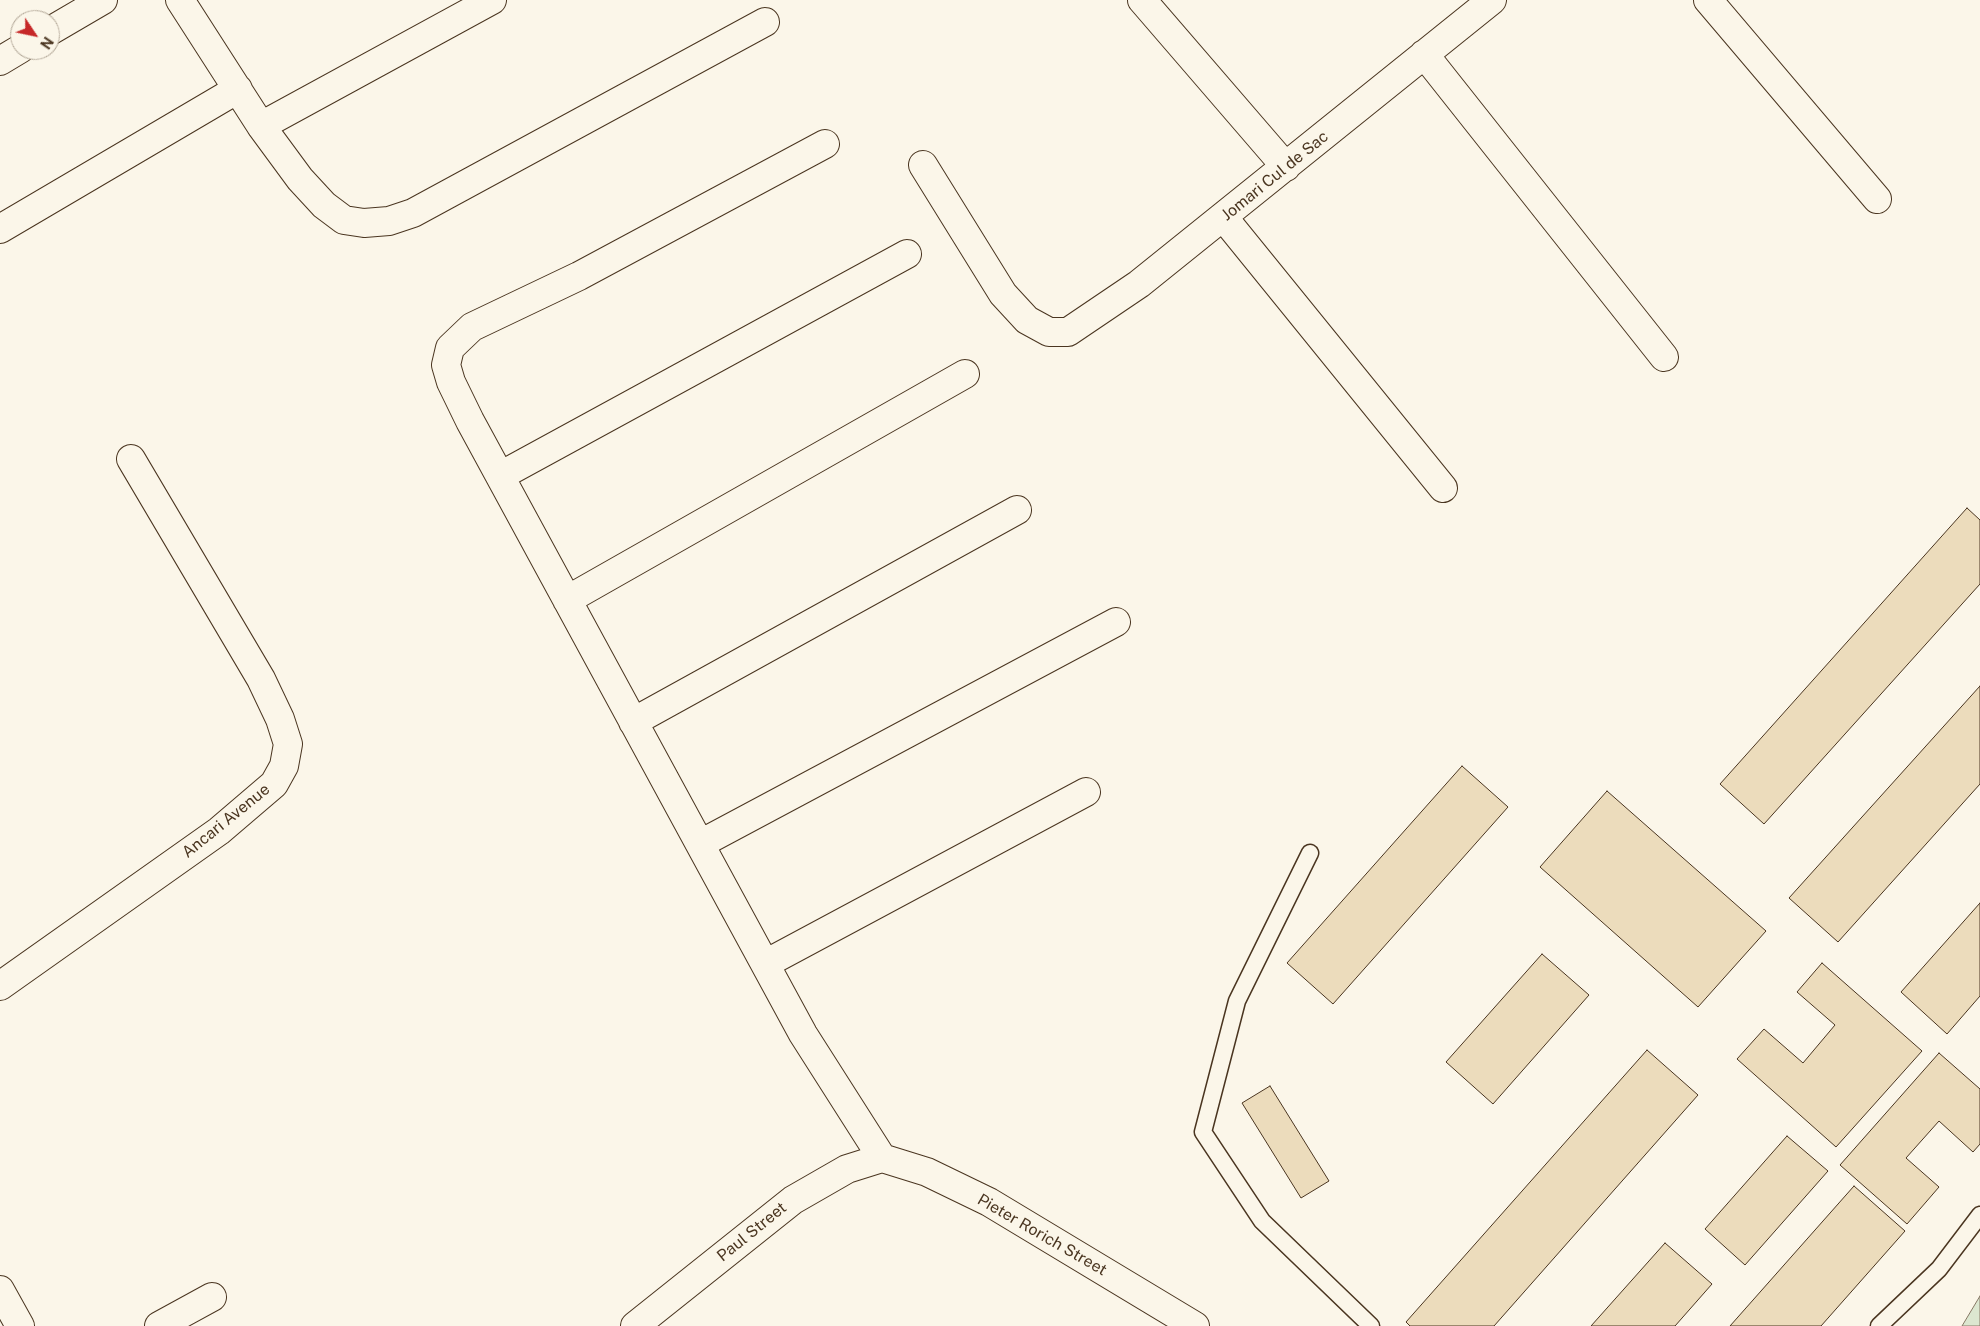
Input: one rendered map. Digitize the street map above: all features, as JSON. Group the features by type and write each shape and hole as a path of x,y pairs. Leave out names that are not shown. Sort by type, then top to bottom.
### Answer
{"street":[{"path":"60,25 103,0"},
{"path":"261,126 492,0"},
{"path":"1142,0 1286,168"},
{"path":"1708,0 1878,199"},
{"name":"Jomari Cul de Sac","path":"923,165 1003,294 1027,320 1048,332 1068,332 1140,284 1286,168 1490,1"},
{"path":"189,3 261,126 300,179 324,205 344,220 364,223 389,221 412,213 765,22"},
{"path":"1424,54 1664,357"},
{"path":"0,229 238,89"},
{"path":"824,144 579,276 472,328 450,348 446,365 451,382 500,476 803,1034 882,1158"},
{"path":"1224,218 1443,488"},
{"path":"500,476 907,254"},
{"path":"567,600 965,374"},
{"name":"Ancari Avenue","path":"0,986 219,831 274,784 284,766 288,744 280,719 261,679 131,459"},
{"path":"633,722 1017,510"},
{"path":"700,844 1116,622"},
{"path":"765,964 1086,792"},
{"name":"Paul Street","path":"635,1326 793,1200 847,1169 882,1158"},
{"name":"Pieter Rorich Street","path":"882,1158 927,1172 990,1202 1195,1326"},
{"path":"0,1290 20,1326"},
{"path":"159,1326 212,1296"}],"lane":[{"path":"1310,853 1237,1001 1203,1132 1262,1221 1371,1326"},
{"path":"1879,1326 1939,1269 1980,1215"}],"green space":[{"path":"1980,1296 1980,1326 1962,1326"}],"building":[{"path":"1967,508 1980,520 1980,584 1764,824 1720,784"},
{"path":"1980,686 1980,784 1838,942 1789,898"},
{"path":"1462,766 1508,807 1333,1004 1287,963"},
{"path":"1607,791 1766,931 1698,1007 1540,867"},
{"path":"1980,903 1980,996 1947,1034 1901,992"},
{"path":"1542,954 1589,995 1493,1104 1446,1062"},
{"path":"1822,963 1922,1051 1836,1147 1737,1059 1764,1029 1803,1063 1835,1025 1797,992"},
{"path":"1647,1050 1698,1095 1494,1326 1410,1326 1406,1322"},
{"path":"1939,1053 1980,1089 1980,1144 1973,1152 1939,1121 1906,1158 1939,1187 1907,1224 1840,1165"},
{"path":"1270,1086 1329,1181 1301,1198 1242,1103"},
{"path":"1787,1136 1828,1171 1745,1265 1705,1229"},
{"path":"1854,1186 1905,1231 1821,1326 1730,1326"},
{"path":"1665,1243 1712,1284 1675,1326 1591,1326"}]}
